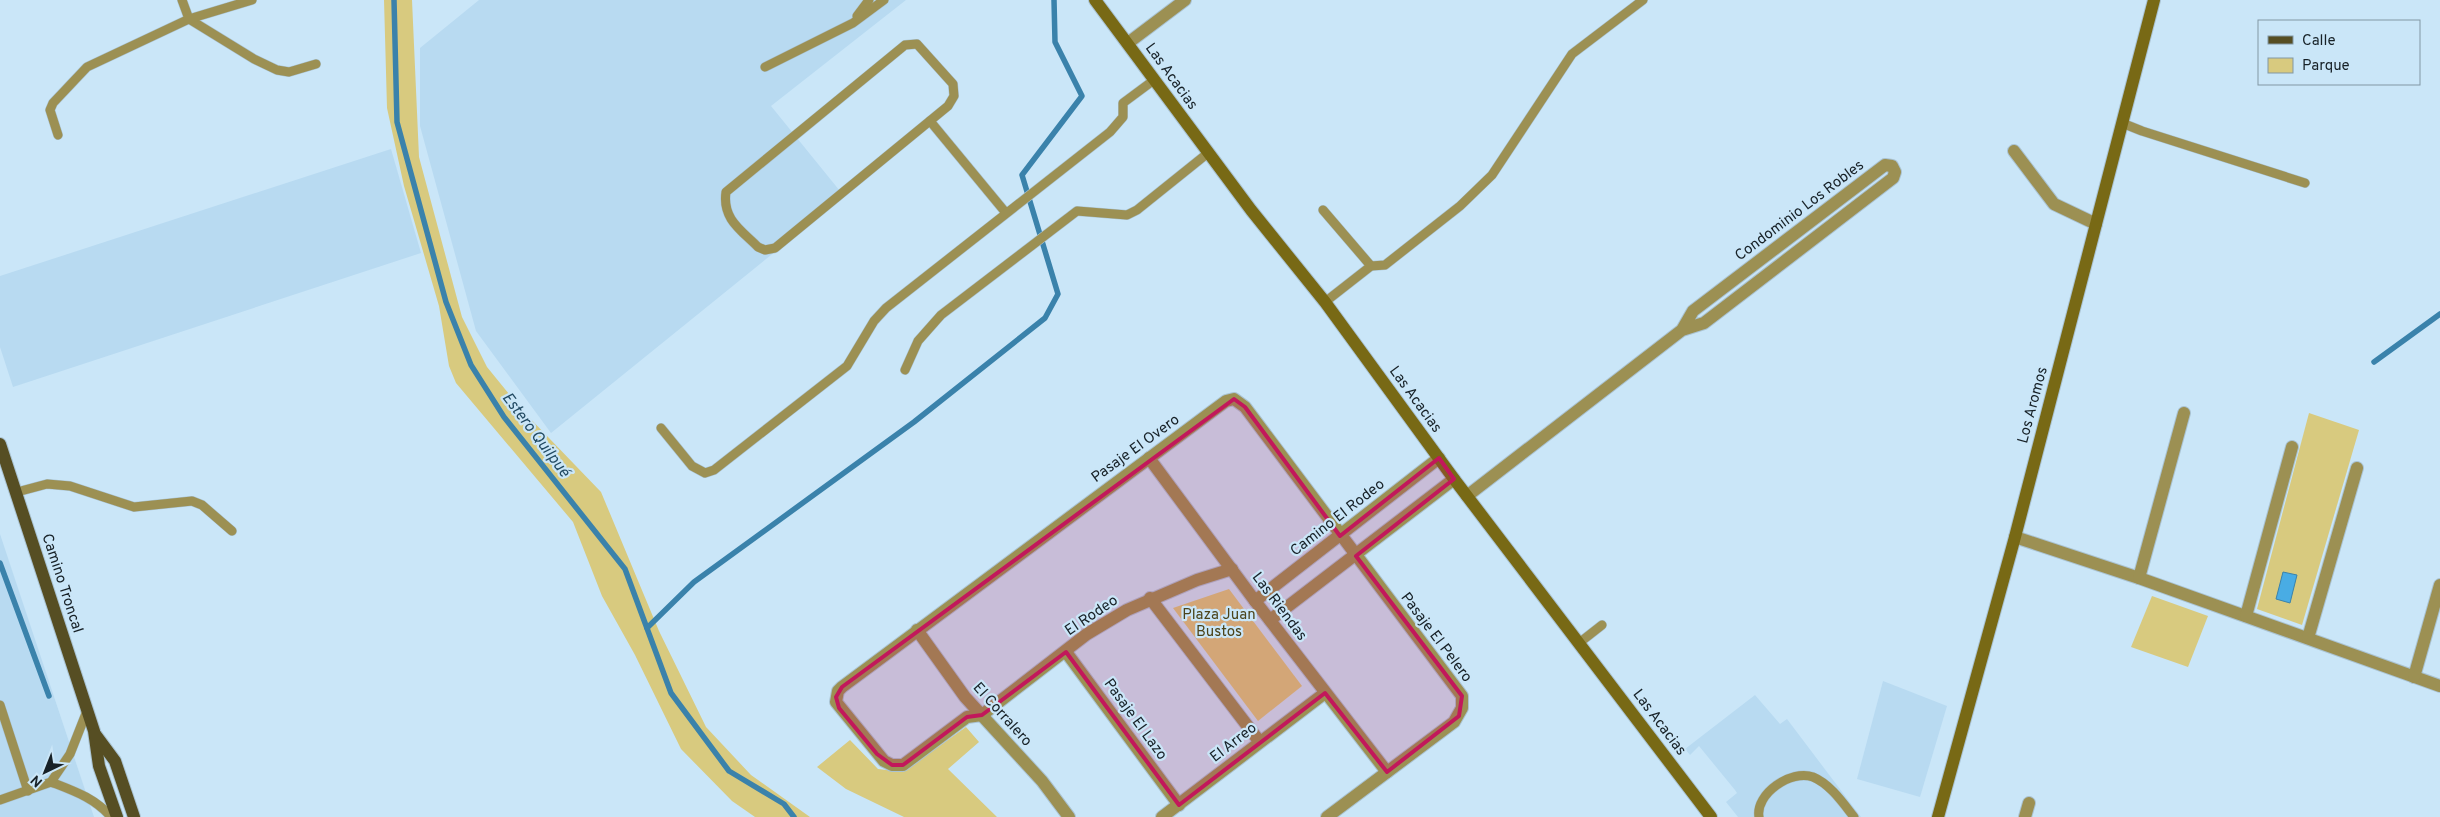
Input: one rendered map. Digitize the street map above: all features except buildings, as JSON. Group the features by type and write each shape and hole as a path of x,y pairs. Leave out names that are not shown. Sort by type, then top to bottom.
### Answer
{"main road":[{"name":"Camino Troncal","path":"0,444 94,732 99,766 117,817"},
{"name":"Camino Troncal","path":"94,732 115,761 134,817"}],"street":[{"name":"Las Acacias","path":"1095,0 1208,153 1325,302 1454,479 1711,817"},
{"path":"1128,43 1185,0"},
{"name":"Los Aromos","path":"1938,817 2014,537 2154,0"},
{"path":"2014,151 2054,204 2096,224"},
{"name":"Condominio Los Robles","path":"1467,496 1682,330 1704,323 1893,178 1896,172 1892,166 1885,165 1693,311 1682,330"},
{"name":"Pasaje El Overo","path":"982,715 967,717 903,765 898,766 884,761 839,708 836,697 842,687 917,630 1226,402 1234,399 1245,407 1340,536"},
{"path":"2138,578 2184,413"},
{"path":"2246,616 2292,447"},
{"name":"Las Riendas","path":"1149,458 1255,601 1387,772"},
{"name":"Camino El Rodeo","path":"1255,601 1439,458"},
{"path":"2308,638 2357,468"},
{"path":"1270,620 1356,556 1454,479"},
{"path":"1340,536 1356,556"},
{"path":"2014,537 2138,578 2440,686"},
{"name":"Pasaje El Pelero","path":"1356,556 1462,696 1463,703 1459,716 1454,722 1387,772"},
{"name":"El Rodeo","path":"982,715 1088,634 1127,610 1150,598 1206,576 1232,569"},
{"path":"2414,677 2440,585"},
{"path":"1150,598 1260,741"},
{"name":"El Corralero","path":"917,630 965,697 1042,781 1069,817"},
{"name":"Pasaje El Lazo","path":"1066,652 1179,805"},
{"name":"El Arreo","path":"1162,817 1325,693"},
{"path":"1327,817 1387,772"},
{"path":"2025,817 2029,803"}],"lane":[{"path":"182,0 189,19 254,59 277,70 289,72 316,64"},
{"path":"58,135 50,110 53,103 87,67 189,19 252,0"},
{"path":"852,23 868,0"},
{"path":"764,67 852,23 884,0"},
{"path":"1325,302 1371,266 1385,264 1460,206 1492,175 1572,54 1643,0"},
{"path":"917,44 953,84 954,96 948,106 930,121 775,248 765,250 758,247 726,214 724,204 726,192 905,45 917,44"},
{"path":"661,428 692,466 705,472 714,470 847,366 874,321 886,308 1110,132 1122,117 1123,103 1154,80"},
{"path":"930,121 1006,213"},
{"path":"2122,123 2142,132 2305,183"},
{"path":"905,370 918,341 941,315 1077,211 1127,215 1137,210 1208,153"},
{"path":"1323,210 1371,266"},
{"path":"17,492 47,484 70,486 134,507 192,501 202,506 232,531"},
{"path":"1579,643 1602,625"},
{"path":"0,704 28,790"},
{"path":"0,800 51,782 70,754 87,712"},
{"path":"1759,817 1758,806 1765,795 1776,786 1800,776 1814,778 1825,785 1854,817"},
{"path":"51,782 88,797 101,805 111,817"}],"highlighted area":[{"path":"1234,399 1245,407 1340,536 1439,458 1454,479 1356,556 1462,696 1459,716 1387,772 1325,693 1179,805 1066,652 982,715 967,717 903,765 892,765 877,754 839,708 836,697 842,687 917,630"}],"shaded area":[{"path":"479,0 906,0 771,106 844,196 551,433 476,331 420,126 420,48"},
{"path":"391,149 421,253 13,387 0,347 0,276"},
{"path":"0,534 94,817 0,817"},
{"path":"1883,681 1947,706 1920,797 1857,779"},
{"path":"1755,695 1780,724 1787,719 1861,817 1738,817 1726,802 1737,793 1735,790 1699,746 1690,755 1685,749"}],"green space":[{"path":"384,0 412,0 419,157 462,317 487,367 522,410 601,492 659,631 706,727 751,775 810,817 755,817 732,801 681,749 635,655 602,596 573,522 456,383 449,366 439,306 404,186 387,108"},
{"path":"2309,413 2359,430 2302,625 2257,609"},
{"name":"Plaza Juan Bustos","path":"1229,589 1302,686 1258,721 1173,608"},
{"path":"2152,596 2208,616 2188,667 2131,647"},
{"path":"966,727 979,742 948,769 997,817 904,817 846,789 817,767 850,740 878,769 903,772"}],"water":[{"path":"2283,572 2297,575 2290,603 2276,599"}],"waterway":[{"name":"Estero Quilpué","path":"394,0 397,122 446,302 471,365 504,417 625,569 671,693 729,771 784,804 794,817"},
{"path":"647,628 694,582 914,422 1045,318 1058,294 1022,175 1082,96 1055,42 1054,0"},
{"path":"2374,362 2440,314"},
{"path":"0,563 49,696"}]}
